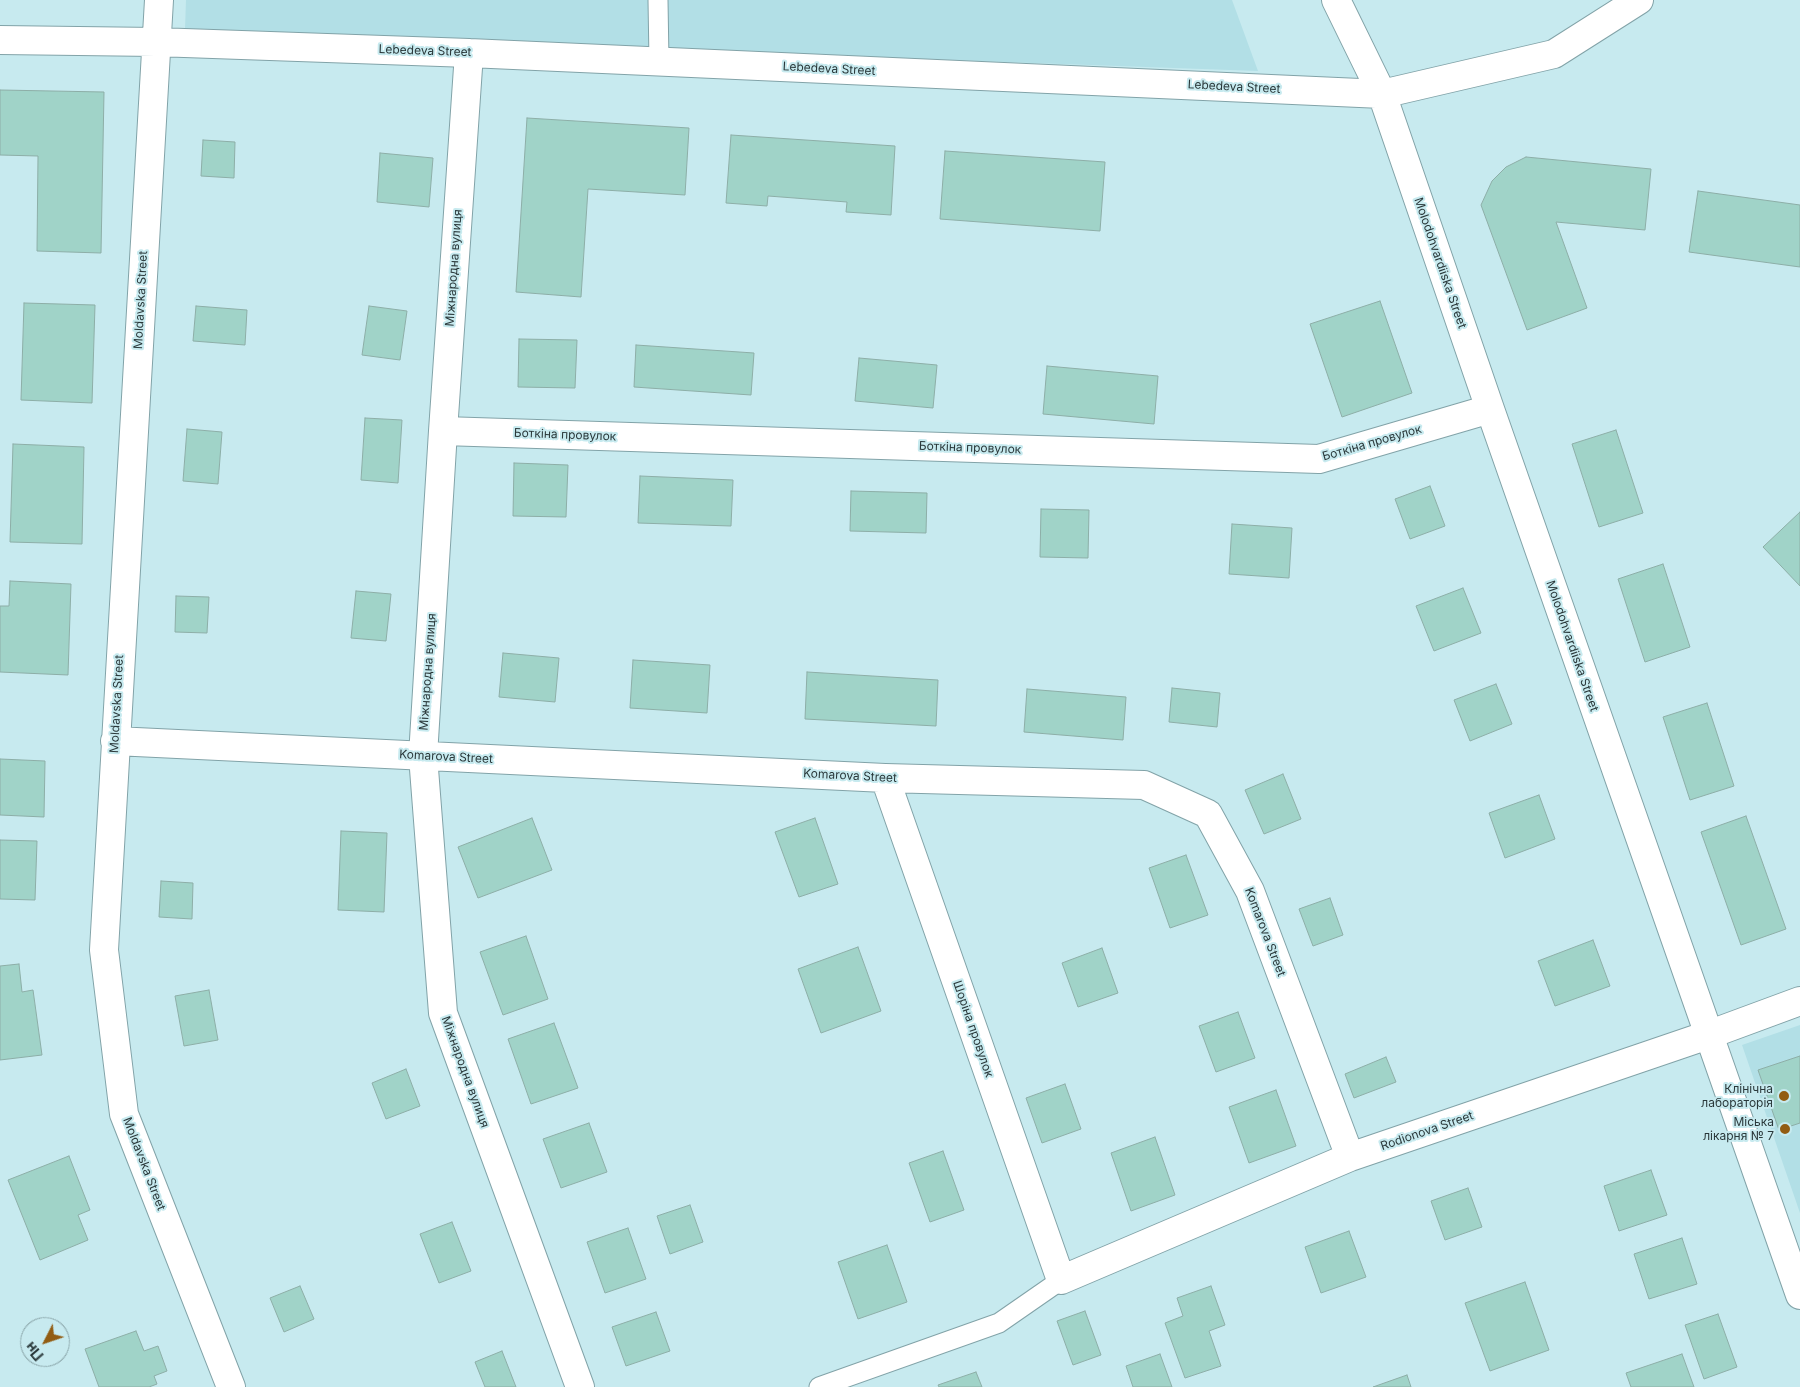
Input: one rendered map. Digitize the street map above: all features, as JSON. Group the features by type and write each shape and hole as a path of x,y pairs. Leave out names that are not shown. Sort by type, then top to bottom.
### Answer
{"street":[{"name":"Moldavska Street","path":"159,0 104,950 124,1114 231,1387"},
{"name":"Molodohvardiiska Street","path":"1336,0 1382,94 1490,409 1800,1295"},
{"name":"Lebedeva Street","path":"0,40 156,42 469,53 1382,94 1554,54 1638,0"},
{"name":"Міжнародна вулиця","path":"469,53 423,756 442,1013 580,1387"},
{"name":"Боткіна провулок","path":"443,431 1319,459 1490,409"},
{"name":"Komarova Street","path":"115,741 885,778 1144,785 1208,814 1250,891 1350,1157"},
{"name":"Шоріна провулок","path":"885,778 1061,1280"},
{"name":"Rodionova Street","path":"1061,1280 1350,1157 1708,1035 1800,1001"}],"lane":[{"path":"658,0 659,61"},
{"path":"819,1387 998,1323 1061,1280"}],"shaded area":[{"path":"186,0 1232,0 1258,71 753,53 185,29"},
{"name":"Міська лікарня № 7","path":"1800,1025 1800,1213 1742,1045"}],"building":[{"path":"0,90 104,92 101,253 37,251 38,156 0,155"},
{"path":"527,118 689,128 685,195 588,189 581,297 516,292"},
{"path":"731,135 895,146 891,215 846,212 847,202 768,196 767,206 726,203"},
{"path":"203,140 235,142 234,178 201,176"},
{"path":"945,151 1105,162 1100,231 940,219"},
{"path":"380,153 433,158 429,207 377,202"},
{"path":"1526,157 1651,169 1645,230 1556,222 1587,308 1527,330 1481,205 1492,181 1506,167"},
{"path":"1698,191 1800,205 1800,267 1689,252"},
{"path":"1380,301 1412,393 1342,417 1310,324"},
{"path":"24,303 95,305 92,403 21,400"},
{"path":"196,306 247,310 245,345 193,341"},
{"path":"369,306 407,311 400,360 362,355"},
{"path":"519,339 577,340 575,388 518,387"},
{"path":"636,345 754,353 751,395 634,387"},
{"path":"859,358 937,365 933,408 855,401"},
{"path":"1047,366 1158,376 1154,424 1043,414"},
{"path":"365,418 402,420 398,483 361,480"},
{"path":"187,429 222,432 218,484 183,481"},
{"path":"1616,430 1643,513 1599,527 1572,444"},
{"path":"13,444 84,447 82,544 10,542"},
{"path":"514,463 568,465 566,517 513,516"},
{"path":"640,476 733,480 731,526 638,523"},
{"path":"1430,486 1445,526 1410,539 1395,499"},
{"path":"851,491 927,493 926,533 850,531"},
{"path":"1041,509 1089,510 1088,558 1040,557"},
{"path":"1800,512 1800,586 1763,547"},
{"path":"1232,524 1292,528 1289,578 1229,574"},
{"path":"1663,564 1690,647 1645,662 1618,579"},
{"path":"10,581 71,584 68,675 0,672 0,606 9,606"},
{"path":"1463,588 1481,633 1434,651 1416,606"},
{"path":"356,591 391,594 386,641 351,638"},
{"path":"176,596 209,597 207,633 175,632"},
{"path":"503,653 559,658 555,702 499,697"},
{"path":"633,660 710,665 707,713 630,708"},
{"path":"807,672 938,680 936,726 805,719"},
{"path":"1496,684 1512,724 1470,741 1454,700"},
{"path":"1172,688 1220,693 1217,727 1169,722"},
{"path":"1027,689 1126,697 1123,740 1024,732"},
{"path":"1707,703 1734,786 1690,800 1663,717"},
{"path":"0,759 45,761 44,817 0,815"},
{"path":"1283,774 1301,819 1264,834 1245,790"},
{"path":"1539,795 1555,839 1505,858 1489,813"},
{"path":"1746,816 1786,929 1741,945 1701,832"},
{"path":"532,818 552,870 478,898 458,847"},
{"path":"815,818 838,884 799,897 775,832"},
{"path":"341,831 387,833 384,912 338,910"},
{"path":"0,840 37,841 35,900 0,899"},
{"path":"1186,855 1208,915 1170,928 1149,868"},
{"path":"161,881 193,883 192,919 159,917"},
{"path":"1330,898 1343,935 1313,946 1299,909"},
{"path":"526,936 548,999 503,1015 480,952"},
{"path":"1593,940 1610,986 1555,1006 1538,961"},
{"path":"858,947 881,1011 821,1033 798,969"},
{"path":"1102,948 1118,993 1078,1007 1062,963"},
{"path":"19,964 22,992 33,990 42,1055 0,1060 0,966"},
{"path":"209,990 218,1040 184,1046 175,996"},
{"path":"1238,1012 1255,1058 1216,1072 1199,1026"},
{"path":"554,1023 578,1088 531,1104 508,1039"},
{"name":"Клінічна лабораторія","path":"1800,1056 1800,1123 1779,1130 1758,1070"},
{"path":"1386,1057 1396,1082 1354,1098 1345,1074"},
{"path":"406,1069 420,1106 386,1119 372,1083"},
{"path":"1065,1084 1081,1129 1042,1143 1026,1098"},
{"path":"1276,1090 1296,1146 1249,1163 1229,1107"},
{"path":"589,1123 607,1172 561,1188 543,1139"},
{"path":"1155,1137 1175,1195 1131,1211 1111,1153"},
{"path":"943,1151 964,1210 930,1222 909,1163"},
{"path":"69,1156 90,1210 78,1215 88,1240 40,1260 8,1180"},
{"path":"1651,1170 1667,1215 1619,1231 1604,1186"},
{"path":"1468,1188 1482,1227 1445,1240 1431,1201"},
{"path":"690,1205 703,1242 670,1254 657,1216"},
{"path":"452,1222 471,1271 439,1283 420,1234"},
{"path":"628,1228 646,1279 605,1293 587,1242"},
{"path":"1349,1231 1366,1277 1321,1293 1305,1247"},
{"path":"1682,1238 1697,1284 1649,1299 1634,1254"},
{"path":"887,1245 907,1302 858,1319 838,1262"},
{"path":"1525,1282 1549,1350 1490,1371 1465,1303"},
{"path":"300,1286 314,1319 284,1332 270,1298"},
{"path":"1211,1286 1225,1325 1209,1331 1221,1366 1185,1378 1165,1323 1183,1316 1177,1298"},
{"path":"1085,1311 1101,1355 1073,1365 1057,1321"},
{"path":"656,1312 670,1351 626,1366 612,1327"},
{"path":"1718,1314 1737,1367 1704,1379 1685,1325"},
{"path":"136,1331 144,1351 158,1346 167,1371 154,1376 157,1384 149,1387 99,1387 85,1349"},
{"path":"502,1351 516,1387 485,1387 475,1362"},
{"path":"1160,1354 1172,1387 1133,1387 1126,1366"},
{"path":"1682,1354 1694,1387 1631,1387 1626,1373"},
{"path":"976,1372 982,1387 939,1387 938,1385"},
{"path":"1407,1375 1411,1387 1373,1387"}],"place":[{"name":"Клінічна лабораторія","path":"1784,1096"},
{"name":"Міська лікарня № 7","path":"1785,1129"}]}
